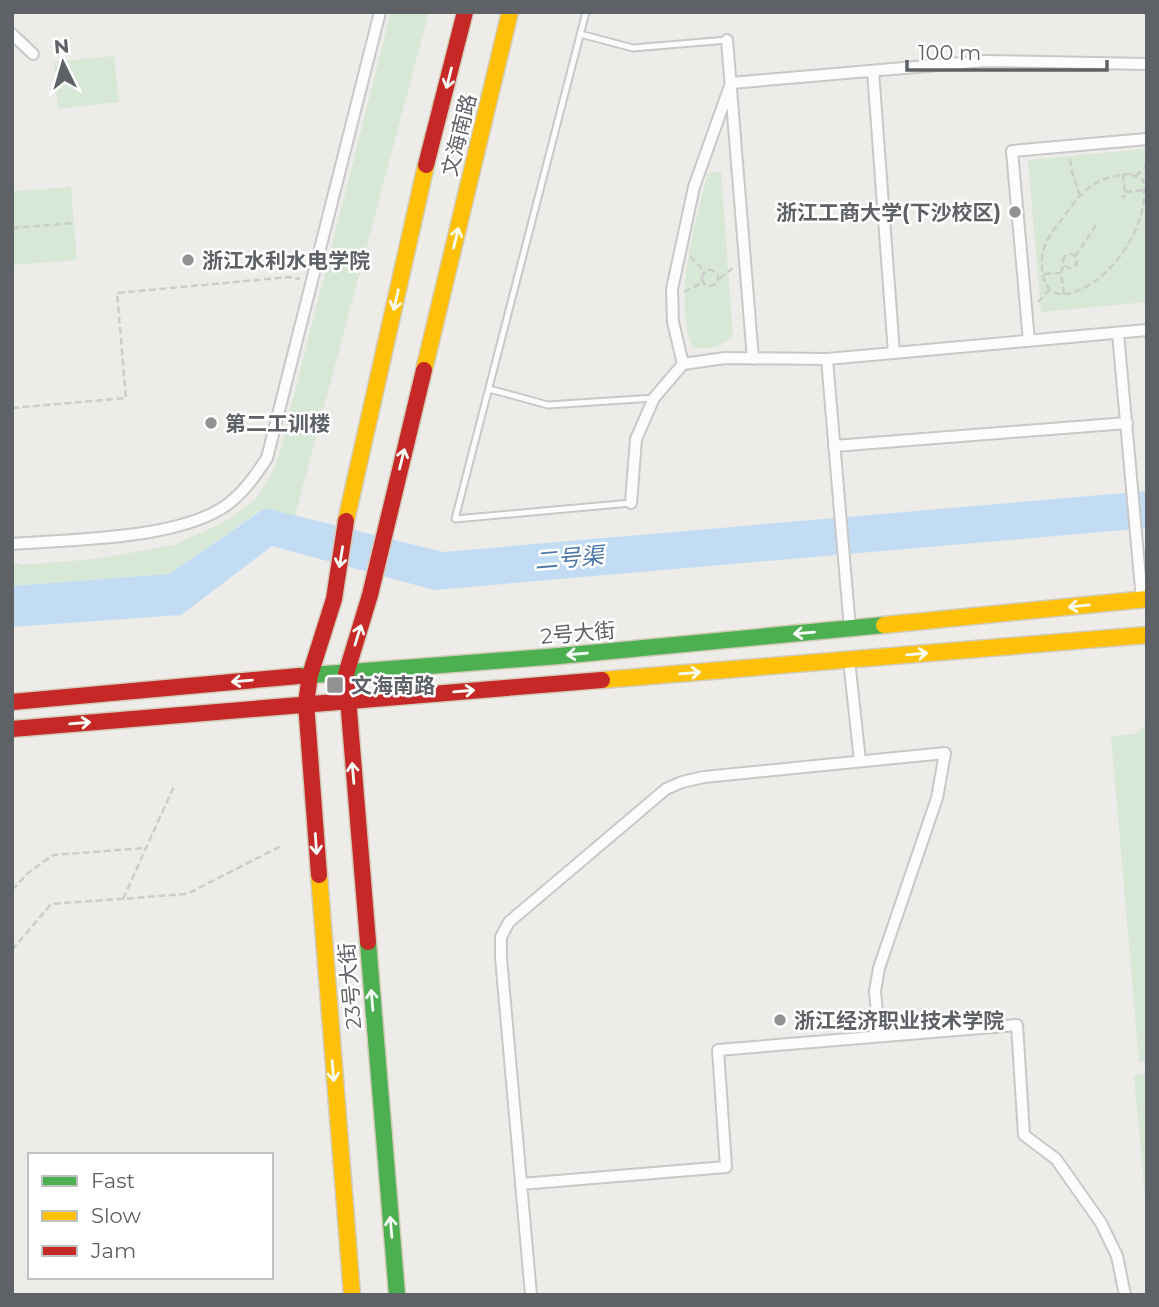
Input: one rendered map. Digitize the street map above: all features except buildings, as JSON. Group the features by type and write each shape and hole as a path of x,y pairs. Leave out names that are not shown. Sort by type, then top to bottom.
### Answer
{"main road":[{"name":"文海南路","path":"310,675 334,599 347,514 414,215 465,12"},
{"name":"文海南路","path":"346,674 370,595 510,12"},
{"name":"2号大街","path":"12,702 850,629 1144,599"},
{"path":"12,729 1147,635"},
{"name":"23号大街","path":"346,674 397,1295"},
{"name":"23号大街","path":"310,675 306,703 352,1295"}],"street":[{"path":"12,544 163,531 200,520 232,502 267,458 380,12"},
{"path":"12,34 18,44 33,54"},
{"path":"727,40 753,359"},
{"path":"731,83 985,61 1147,64"},
{"path":"873,71 894,353"},
{"path":"683,364 673,322 672,289 694,187 731,83"},
{"path":"1029,341 1012,151 1147,139"},
{"path":"631,503 636,439 654,398 683,364 725,358 827,359 1147,330"},
{"path":"1118,333 1144,599"},
{"path":"827,359 850,629"},
{"path":"834,446 1126,422"},
{"path":"849,660 860,761"},
{"path":"531,1295 501,937 509,922 666,789 704,777 945,753 937,798 879,968 875,991 879,1037"},
{"path":"522,1184 726,1167 718,1050 1017,1025 1024,1135 1056,1159 1095,1213 1117,1256 1125,1295"}],"lane":[{"path":"586,12 455,519 631,503"},
{"path":"580,34 633,48 727,40"},
{"path":"489,389 548,405 654,398"}],"path":[{"path":"1068,146 1072,172 1080,196"},
{"path":"1136,176 1147,165"},
{"path":"1123,174 1123,198"},
{"path":"1123,174 1143,180 1145,190 1143,209 1124,250 1093,282 1064,294 1056,293 1045,284 1043,251 1080,196 1090,186 1109,176 1123,174"},
{"path":"1125,192 1145,190"},
{"path":"12,228 74,223"},
{"path":"1064,264 1068,267 1074,266 1075,257 1096,225"},
{"path":"681,250 696,260 705,272"},
{"path":"1064,294 1061,273 1064,258 1067,255 1075,257"},
{"path":"703,282 712,286 745,259"},
{"path":"703,282 702,276 710,270 716,271 719,279"},
{"path":"1043,274 1061,273"},
{"path":"12,408 126,398 117,293 289,276 312,282"},
{"path":"672,298 703,282"},
{"path":"123,899 175,783"},
{"path":"12,950 51,904 187,894 281,846"},
{"path":"12,890 28,873 53,855 145,848"}],"green space":[{"path":"391,12 429,12 295,516 264,508 169,574 12,586 12,562 23,565 95,559 175,545 229,519 256,499 276,466"},
{"path":"114,56 119,102 58,109 54,62"},
{"path":"1145,149 1147,302 1041,312 1028,160"},
{"path":"721,172 733,336 724,343 704,349 692,347 687,327 685,283 697,215 708,173"},
{"path":"71,187 77,260 12,265 12,191"},
{"path":"1147,723 1147,1061 1139,1062 1111,736 1135,734"},
{"path":"1147,1074 1147,1219 1134,1075"}],"water":[{"name":"二号渠","path":"1147,491 1147,528 434,590 272,546 181,615 12,627 12,586 169,574 265,508 443,552"}],"traffic: fast":[{"path":"299,676 559,656 884,625"},
{"path":"368,942 397,1295"}],"traffic: slow":[{"path":"424,370 510,12"},
{"path":"346,521 426,165"},
{"path":"884,625 1147,599"},
{"path":"602,680 1147,635"},
{"path":"319,875 352,1295"}],"traffic: jam":[{"path":"426,165 465,12"},
{"path":"368,942 346,674 370,595 424,370"},
{"path":"319,875 306,703 310,675 334,599 346,521"},
{"path":"12,702 299,676"},
{"path":"12,729 602,680"}],"place":[{"name":"浙江工商大学(下沙校区)","path":"1015,212"},
{"name":"浙江水利水电学院","path":"188,260"},
{"name":"第二工训楼","path":"211,423"},
{"name":"文海南路","path":"335,685"},
{"name":"浙江经济职业技术学院","path":"780,1020"}]}
